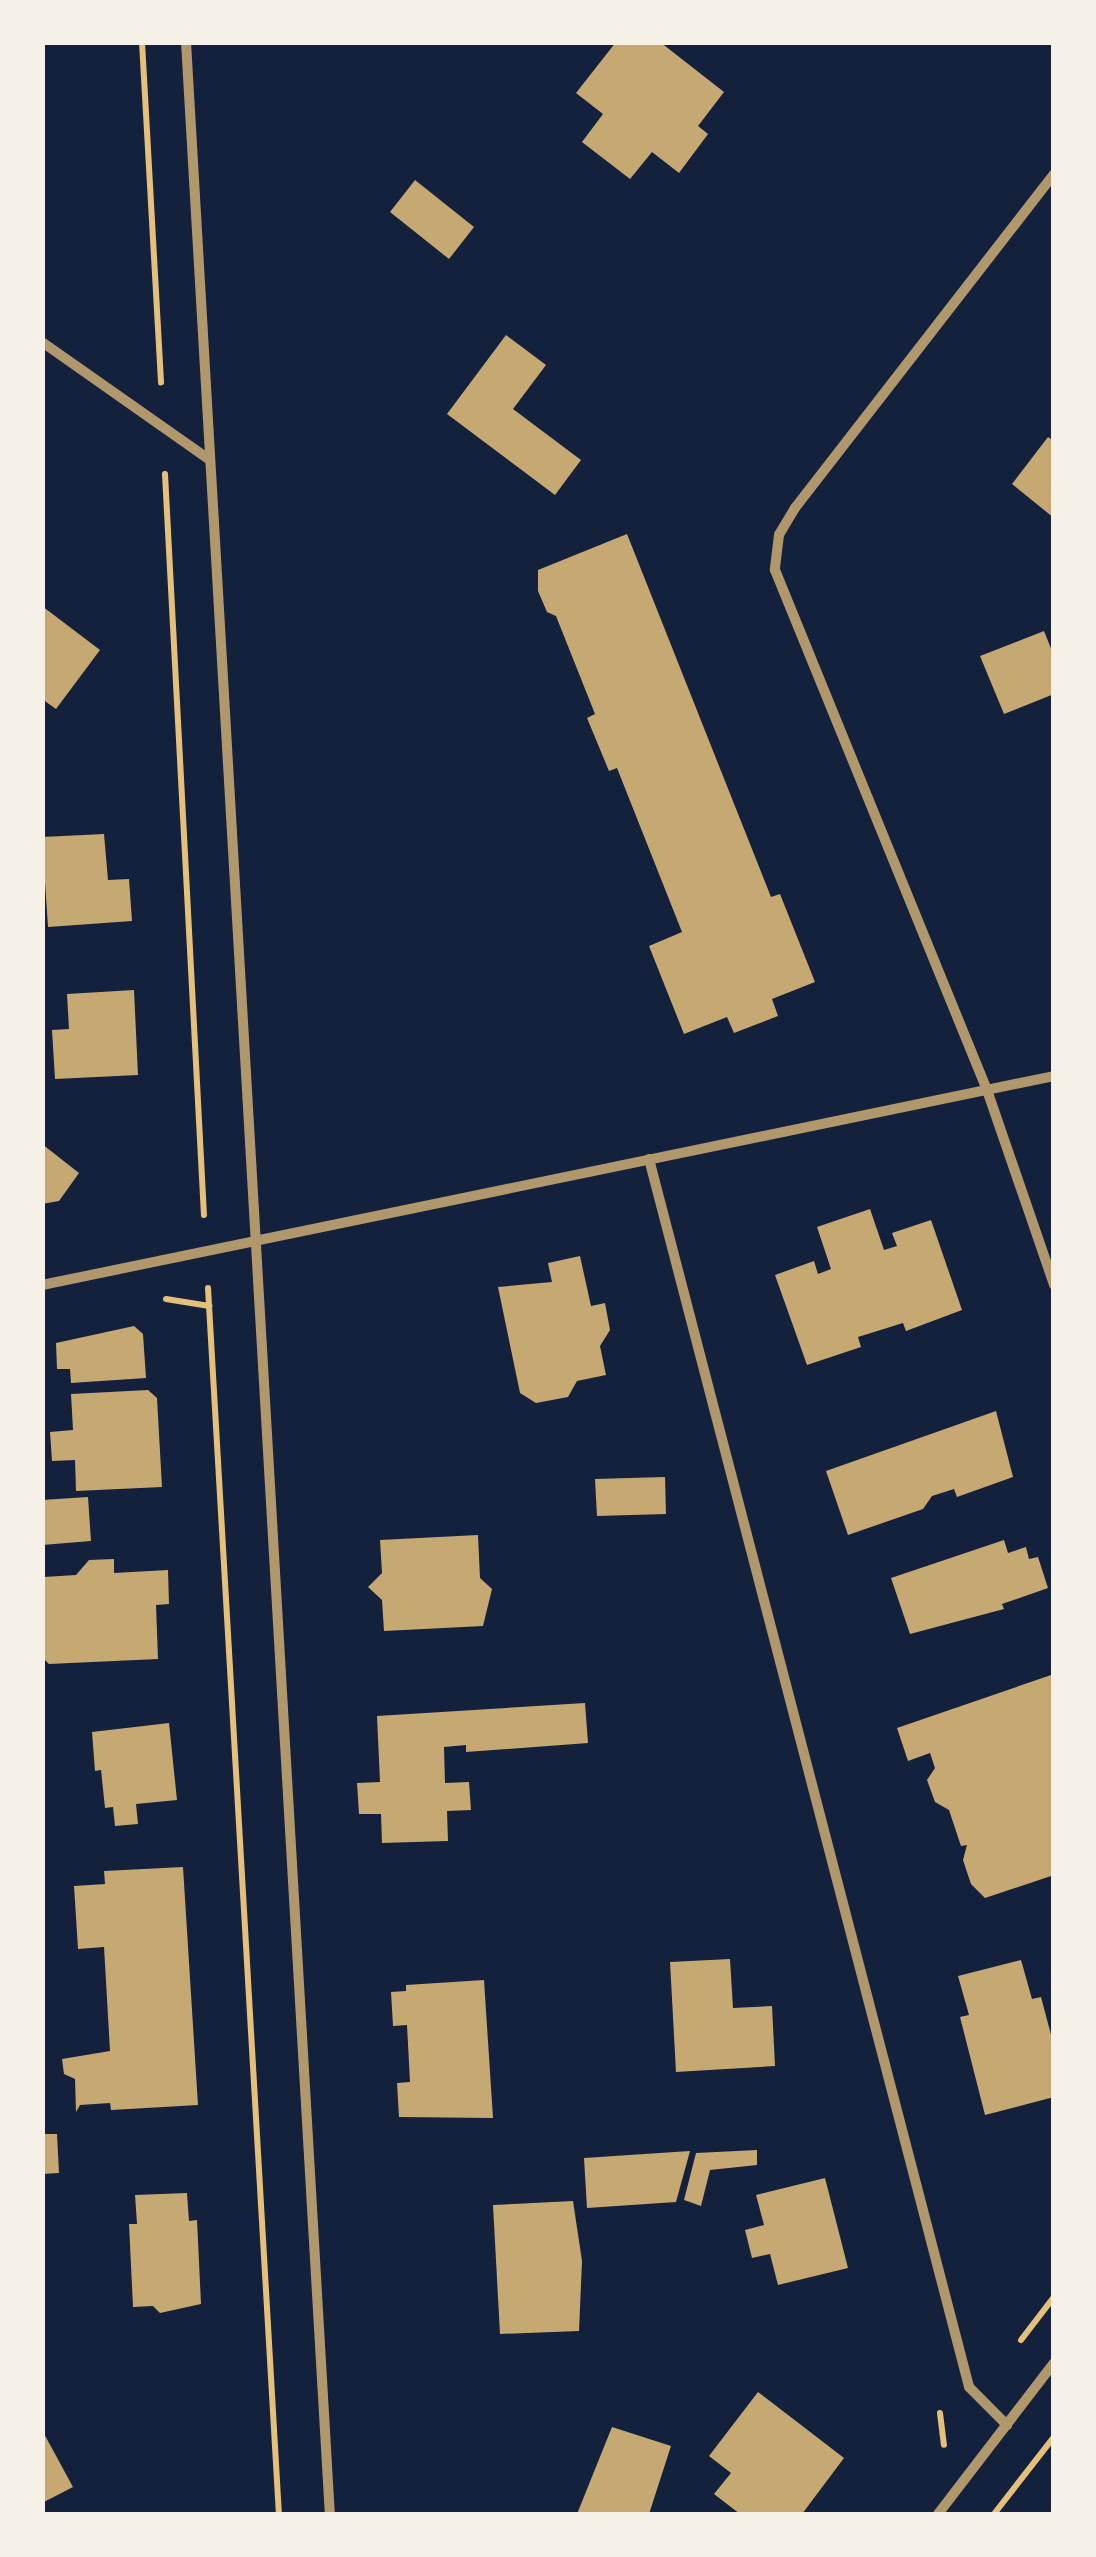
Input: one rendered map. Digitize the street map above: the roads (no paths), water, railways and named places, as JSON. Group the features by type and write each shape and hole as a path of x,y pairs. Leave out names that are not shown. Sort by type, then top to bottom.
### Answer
{"street":[{"path":"186,42 330,2514"},
{"path":"1054,174 795,508 779,536 775,570 987,1090 1054,1285"},
{"path":"42,342 210,460"},
{"path":"42,1285 1054,1076"},
{"path":"649,1159 969,2387 1007,2425"},
{"path":"938,2514 1054,2363"}]}
